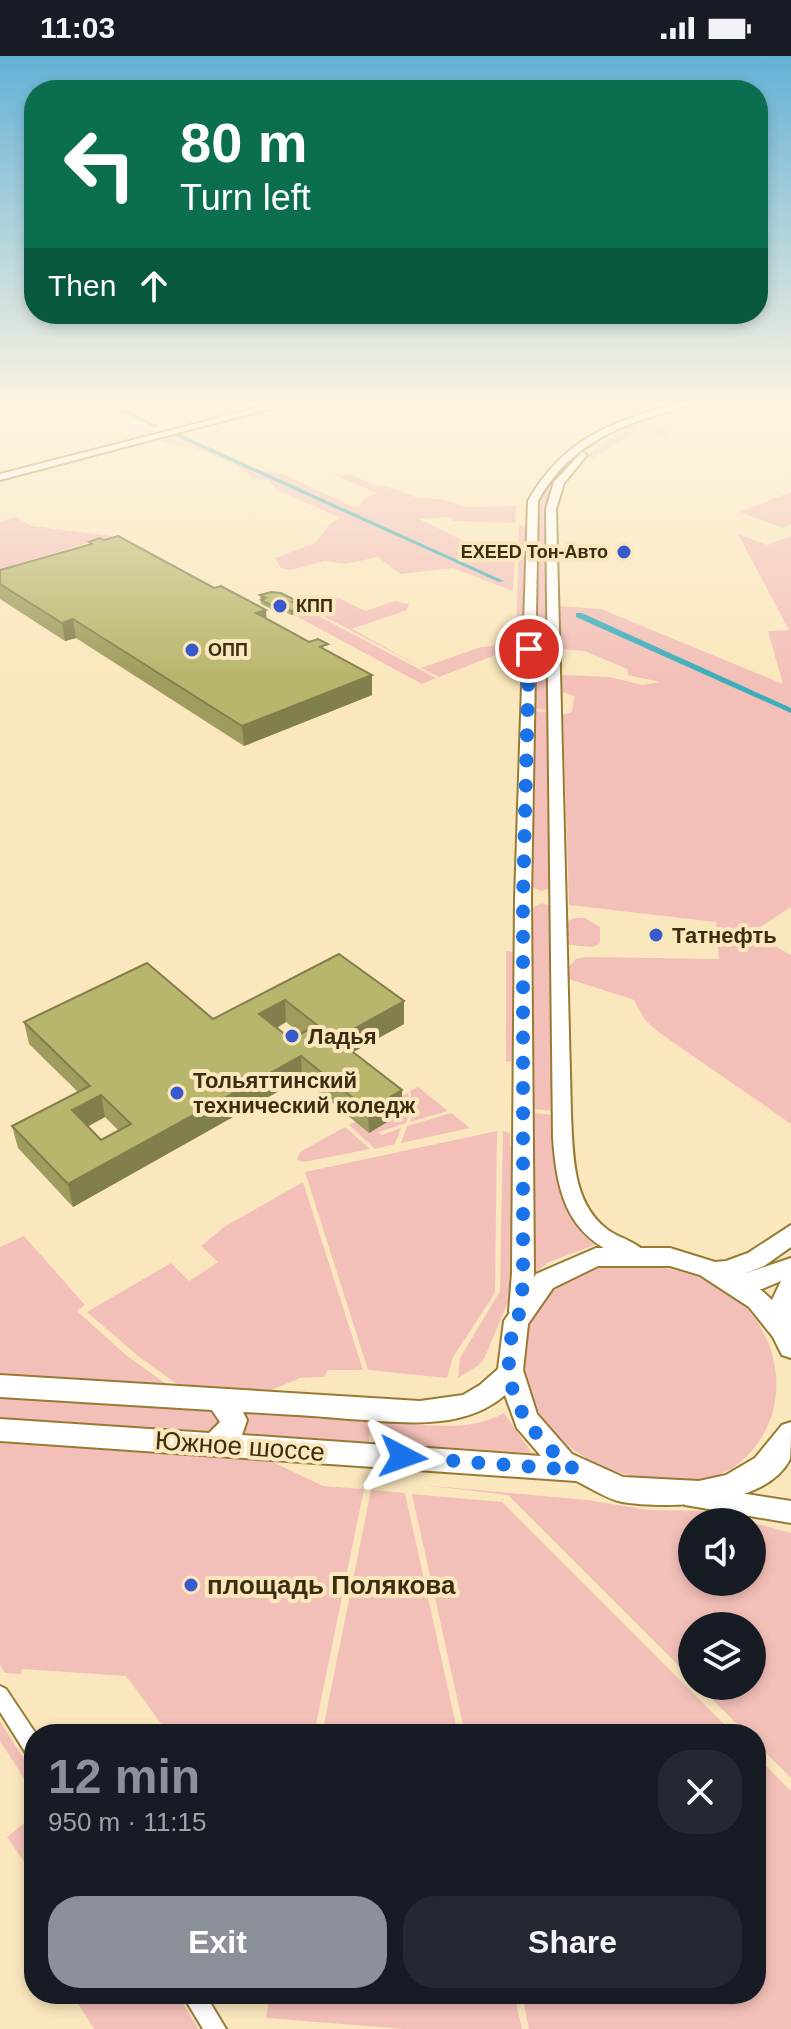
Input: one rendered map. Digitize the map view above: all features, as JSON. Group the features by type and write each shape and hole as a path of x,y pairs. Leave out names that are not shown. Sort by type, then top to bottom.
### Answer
{"main road":[{"path":"536,493 533,501 523,899 523,1273 520,1311 510,1340 508,1375 517,1404 534,1433 549,1450 575,1470 612,1487 791,1512"},
{"path":"554,493 551,509 561,1114 565,1179 574,1206 588,1226 621,1249 678,1259 715,1271 736,1284 773,1316 788,1341"},
{"path":"529,649 554,649"},
{"path":"523,899 558,900"},
{"path":"715,1271 741,1267 754,1261 791,1234"},
{"path":"520,1311 536,1290 564,1270 600,1257 634,1253"},
{"path":"736,1284 754,1282 791,1267"},
{"path":"788,1341 784,1299 791,1285"},
{"name":"Южное шоссе","path":"0,1386 376,1411 450,1411 483,1399 508,1375"},
{"path":"216,1444 232,1428 234,1420 221,1402"},
{"name":"Южное шоссе","path":"0,1430 575,1470"},
{"path":"684,1495 712,1492 755,1475 780,1452 791,1433"}],"street":[{"path":"0,1695 24,1732"},
{"path":"199,2004 215,2029"}],"shaded area":[{"path":"285,493 323,493 353,507 360,506 365,498 377,493 405,493 465,507 517,506 515,523 454,521 448,517 419,519 478,548 515,554 513,591 453,568 400,574 378,557 345,564 325,561 291,570 281,568 275,558 315,543 330,524 340,518"},
{"path":"542,493 551,493 547,510 549,643 535,644 537,501"},
{"path":"791,493 791,524 783,528 739,512"},
{"path":"16,517 32,526 112,536 0,569 0,522"},
{"path":"519,525 528,527 524,643 516,645"},
{"path":"738,534 767,545 791,536 791,907 751,933 791,955 791,1124 657,1031 645,1020 634,1000 569,979 567,969 576,959 586,957 719,959 716,922 569,905 563,715 572,712 574,696 562,692 562,675 610,677 642,685 660,682 628,675 627,669 585,651 560,649 557,606 601,609 783,684 768,631 789,630"},
{"path":"327,597 339,598 365,611 395,601 409,604 407,610 352,629 421,667 302,605"},
{"path":"309,611 436,678 422,684 294,615"},
{"path":"481,647 500,649 498,654 439,677 421,668"},
{"path":"544,650 549,653 549,710 533,709 534,652"},
{"path":"533,711 549,712 552,888 541,891 532,887"},
{"path":"542,903 552,907 555,1111 531,1109 532,908"},
{"path":"585,918 600,927 600,943 593,947 569,945 566,941 566,922"},
{"path":"506,951 515,952 515,1061 506,1062"},
{"path":"418,1087 448,1111 410,1122 414,1110 410,1091"},
{"path":"408,1093 411,1110 406,1123 379,1132 381,1135 401,1128 395,1144 375,1149 349,1125 360,1119 371,1128 403,1109 394,1101"},
{"path":"451,1113 470,1128 401,1143 407,1126"},
{"path":"531,1113 555,1115 560,1185 572,1215 597,1244 549,1262 531,1276"},
{"path":"345,1127 370,1149 304,1162 297,1160 300,1152"},
{"path":"497,1131 495,1293 453,1357 447,1378 368,1370 305,1172"},
{"path":"503,1131 510,1133 510,1145 518,1162 515,1285 485,1357 479,1365 458,1378 460,1358 500,1291"},
{"path":"303,1182 363,1370 328,1370 324,1377 300,1378 262,1394 185,1390 138,1356 87,1312 171,1263 189,1281 218,1262 201,1246 224,1227"},
{"path":"24,1236 85,1305 77,1311 126,1355 173,1389 0,1379 0,1247"},
{"path":"631,1264 685,1272 722,1288 753,1316 766,1338 774,1361 776,1386 773,1409 765,1432 751,1452 731,1469 694,1480 653,1480 613,1470 575,1451 545,1424 526,1392 521,1355 538,1307 559,1286 576,1276 599,1268"},
{"path":"0,1397 225,1413 216,1432 0,1419"},
{"path":"238,1412 370,1421 369,1442 233,1434"},
{"path":"504,1413 532,1453 379,1443 380,1421 459,1426 475,1424"},
{"path":"52,1441 256,1454 323,1486 364,1489 316,1724 162,1724 126,1676 22,1669 21,1674 5,1673 0,1665 0,1443 32,1445"},
{"path":"421,1485 678,1510 678,1596 766,1596 766,1526 791,1533 791,1778 766,1753 766,1724 737,1724 713,1700 766,1700 766,1612 678,1612 678,1665 508,1495"},
{"path":"371,1490 405,1493 456,1724 324,1724"},
{"path":"412,1494 502,1502 678,1678 678,1700 700,1700 724,1724 463,1724"},
{"path":"0,1721 24,1759 24,1778 0,1741"},
{"path":"766,1766 791,1791 791,2029 529,2029 524,2004 766,2004"},
{"path":"24,1823 24,1862 7,1837"},
{"path":"78,2004 183,2004 199,2029 94,2029"},
{"path":"268,2004 516,2004 522,2029 404,2029 266,2018"}],"building":[{"name":"ОПП","path":"118,536 214,588 221,586 266,610 256,613 309,642 318,639 328,644 320,647 372,675 242,726 73,619 62,623 0,584 0,570 92,544 89,542 100,538 104,540"},
{"path":"281,593 302,607 291,611 261,600 266,598 260,595"},
{"name":"Тольяттинский технический коледж","path":"339,954 404,1001 336,1039 402,1090 368,1110 301,1056 68,1184 12,1126 90,1086 24,1022 147,963 213,1019","holes":["285,1000 317,1025 291,1039 259,1014","101,1095 131,1124 101,1140 72,1110"]}],"waterway":[{"path":"306,493 501,581"},
{"path":"579,615 791,711"}],"place":[{"name":"EXEED Тон-Авто","path":"624,552"},
{"name":"КПП","path":"280,606"},
{"name":"ОПП","path":"192,650"},
{"name":"Татнефть","path":"656,935"},
{"name":"Ладья","path":"292,1036"},
{"name":"Тольяттинский технический коледж","path":"177,1093"},
{"name":"площадь Полякова","path":"191,1585"}],"route":[{"path":"403,1457 575,1470 549,1450 534,1433 521,1413 508,1375 510,1340 520,1311 523,1273 523,899 529,649"}]}
